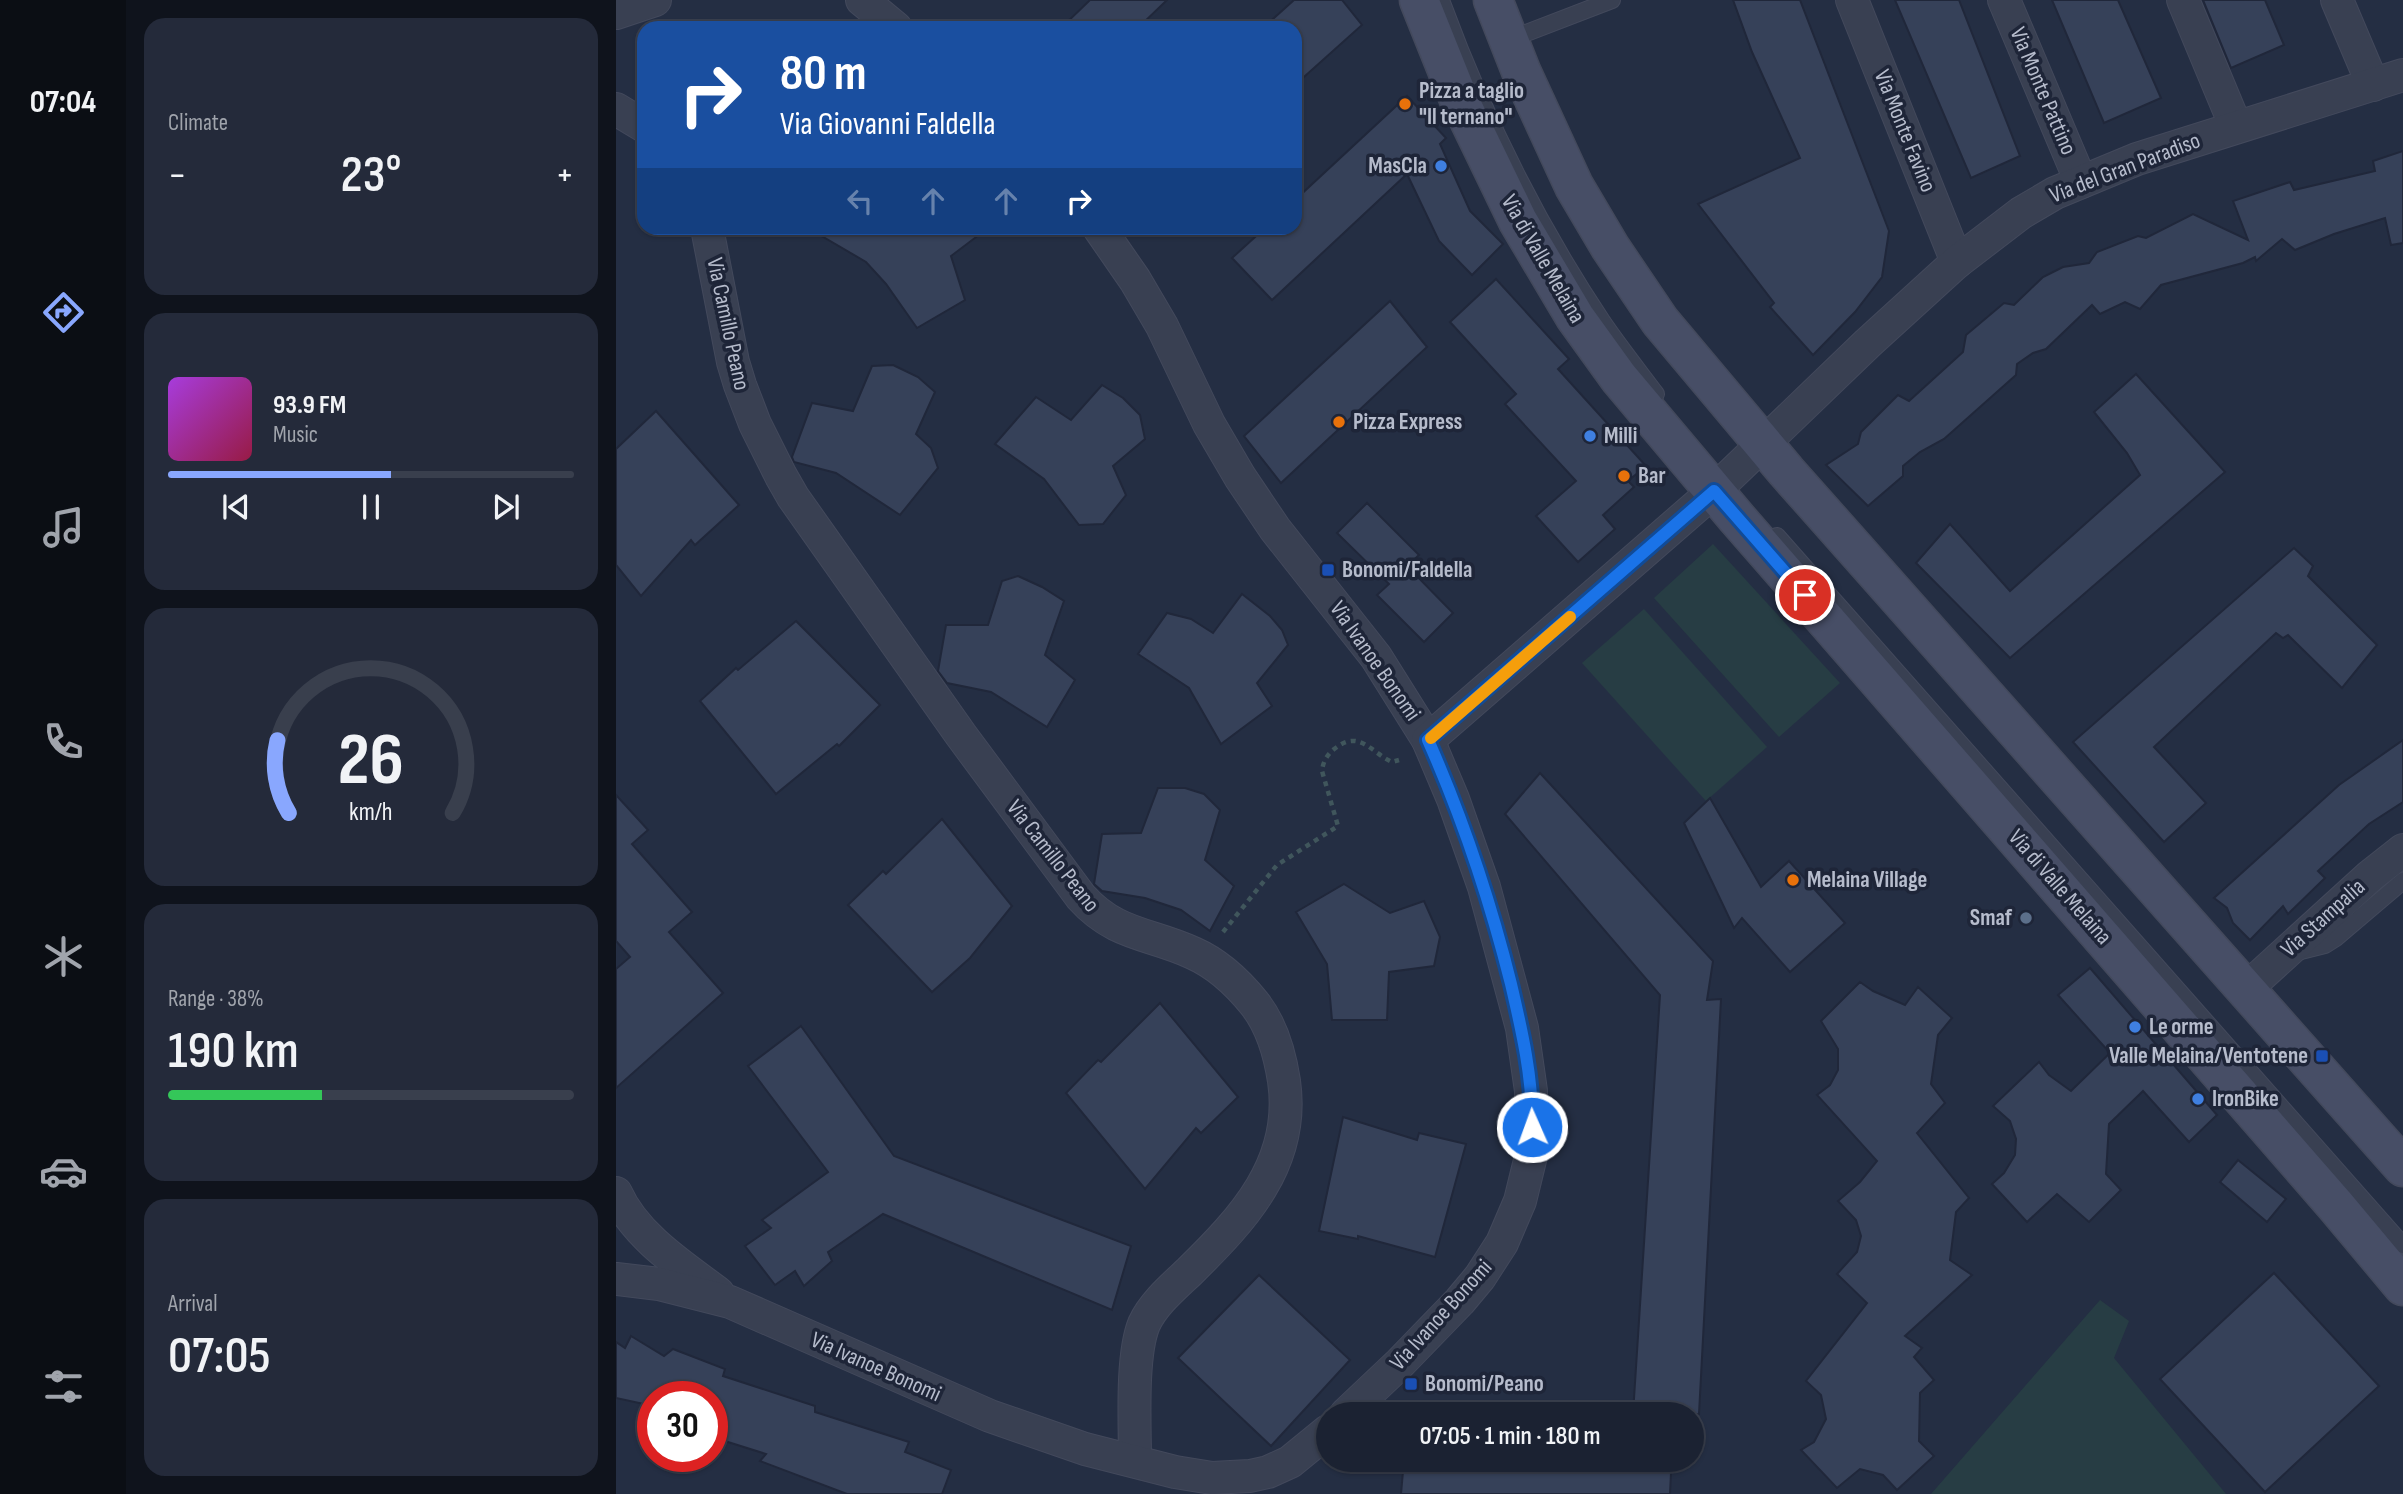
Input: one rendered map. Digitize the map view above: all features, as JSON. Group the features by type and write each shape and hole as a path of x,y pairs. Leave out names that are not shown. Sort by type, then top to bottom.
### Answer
{"main road":[{"name":"Via di Valle Melaina","path":"1419,0 1435,44 1518,221 1575,317 1619,378 2403,1286"},
{"path":"1493,0 1508,40 1574,186 1610,247 1660,321 1763,445 2403,1167"}],"street":[{"path":"616,13 655,0"},
{"path":"862,0 888,21"},
{"name":"Via Monte Favino","path":"1852,0 1957,262"},
{"name":"Via Monte Pattino","path":"2004,0 2081,181"},
{"path":"2183,0 2236,127"},
{"path":"2337,0 2373,85"},
{"name":"Via del Gran Paradiso","path":"1763,445 1868,343 1957,262 2021,213 2055,193 2137,159 2403,75"},
{"path":"616,109 637,122"},
{"name":"Via Camillo Peano","path":"708,235 730,350 754,424 793,497 961,735 1093,910 1115,925 1202,957 1222,969 1256,1004 1264,1017 1282,1070 1287,1099 1277,1157 1265,1185 1248,1208 1170,1291 1144,1323 1137,1354 1135,1461"},
{"name":"Via Ivanoe Bonomi","path":"1104,235 1163,326 1209,424 1254,499 1377,657 1428,740 1470,844 1505,959 1522,1028 1532,1115 1531,1156 1512,1223 1480,1278 1400,1363 1359,1402"},
{"path":"1428,740 1714,491 1763,445"},
{"name":"Via Stampalia","path":"2246,989 2403,850"},
{"path":"616,1194 629,1214 658,1246 730,1302"},
{"name":"Via Ivanoe Bonomi","path":"616,1279 659,1284 730,1302 1039,1435 1175,1472 1212,1478 1250,1476 1290,1462 1316,1440"}],"lane":[{"name":"Via di Valle Melaina","path":"1441,0 1476,89 1527,194 1564,262 1616,341 1678,427 1714,491 1745,507 1796,556 2403,1245"},
{"path":"1508,40 1612,0"},
{"path":"2281,956 2311,950 2336,938 2403,881"}],"path":[{"path":"1202,957 1277,865 1338,827 1322,771 1333,750 1345,742 1356,740 1392,762 1400,760 1428,740"}],"shaded area":[{"path":"1713,544 1840,683 1779,737 1654,598"},
{"path":"1644,609 1767,747 1706,801 1582,663"},
{"path":"2100,1300 2129,1321 2114,1358 2226,1494 1931,1494"}],"building":[{"path":"1090,0 1167,0 1145,21 1068,21"},
{"path":"1294,0 1342,0 1362,25 1302,79 1302,21 1271,21"},
{"path":"1733,0 1800,0 1889,231 1882,277 1855,312 1813,355 1770,307 1774,303 1698,204 1800,158 1752,52"},
{"path":"1895,0 1959,0 2020,156 1971,178"},
{"path":"2052,0 2118,0 2161,98 2104,123"},
{"path":"2203,0 2265,0 2284,45 2231,68"},
{"path":"1407,96 1446,138 1440,144 1470,211 1503,244 1472,275 1439,241 1407,174 1272,300 1232,258 1257,235 1302,235 1302,194"},
{"path":"2403,151 2403,243 2391,245 2385,218 2295,250 2282,239 2256,261 2255,257 2243,263 2161,285 2140,309 2125,302 2100,314 2092,305 2046,349 2033,353 2017,364 2016,375 1944,439 1920,452 1903,466 1903,476 1868,506 1826,465 1858,444 1861,432 1898,395 1909,401 1963,352 1966,335 2004,303 2014,305 2043,277 2063,267 2089,263 2097,252 2138,236 2146,238 2193,214 2248,240 2233,201 2290,182 2294,190 2375,171 2373,161"},
{"path":"820,235 979,235 951,256 965,300 917,328 886,284 866,262"},
{"path":"1496,279 1569,359 1558,369 1646,466 1628,481 1634,487 1603,515 1615,529 1578,562 1536,516 1576,481 1505,404 1516,394 1450,322"},
{"path":"1390,301 1427,347 1281,483 1244,436"},
{"path":"893,365 918,377 935,392 916,434 931,448 938,468 900,515 836,473 794,462 792,457 812,403 853,411 872,366"},
{"path":"2136,374 2225,472 2010,658 1916,563 1950,524 2010,591 2140,475 2127,453 2094,412"},
{"path":"1102,385 1123,398 1140,415 1145,439 1113,466 1126,495 1103,524 1079,525 1044,479 995,444 1036,397 1071,420"},
{"path":"656,411 739,505 695,545 691,540 641,596 616,565 616,449"},
{"path":"1367,503 1419,555 1407,566 1453,613 1424,642 1377,595 1389,584 1337,533"},
{"path":"2294,548 2313,566 2308,576 2377,645 2342,688 2288,635 2283,638 2276,633 2154,747 2206,803 2164,842 2073,742"},
{"path":"1018,576 1064,601 1045,655 1075,680 1047,727 991,692 947,683 938,671 946,625 988,625 1002,581"},
{"path":"1242,594 1270,616 1282,630 1288,645 1257,683 1272,706 1221,744 1189,688 1138,654 1167,613 1191,619 1213,633"},
{"path":"796,621 880,705 839,746 837,744 776,794 700,701 736,668 738,670"},
{"path":"2403,740 2403,802 2369,824 2318,871 2325,878 2288,914 2283,906 2250,940 2233,923 2227,908 2214,898 2339,785"},
{"path":"1540,773 1713,961 1707,1000 1721,999 1700,1402 1634,1402 1660,995 1505,814"},
{"path":"1158,788 1185,788 1204,794 1220,810 1205,860 1234,886 1210,931 1181,910 1145,898 1102,891 1094,884 1102,834 1141,833"},
{"path":"616,795 648,830 632,844 692,912 669,932 723,993 616,1088 616,969 630,957 616,941"},
{"path":"1710,798 1761,887 1789,861 1845,923 1790,972 1742,918 1734,928 1684,823"},
{"path":"942,819 1012,906 970,958 932,992 848,905 883,871 886,874"},
{"path":"1344,884 1390,913 1424,901 1440,937 1434,966 1389,972 1387,1020 1332,1020 1327,964 1296,912"},
{"path":"2090,968 2217,1115 2189,1142 2143,1091 2109,1124 2106,1174 2121,1190 2089,1222 2057,1194 2027,1222 1992,1184 2004,1173 2015,1155 2016,1139 2010,1121 1993,1106 2039,1062 2049,1075 2071,1091 2110,1053 2058,995"},
{"path":"1860,982 1905,1005 1918,987 1952,1018 1938,1035 1931,1084 1945,1103 1917,1133 1969,1198 1956,1212 1950,1260 1972,1275 1905,1336 1922,1348 1914,1357 1934,1380 1920,1393 1919,1441 1934,1456 1897,1490 1883,1475 1860,1469 1837,1488 1801,1450 1814,1442 1826,1419 1821,1395 1806,1381 1867,1303 1837,1274 1857,1252 1861,1236 1856,1220 1838,1201 1860,1182 1877,1161 1817,1095 1830,1085 1838,1070 1838,1049 1821,1021"},
{"path":"1160,1003 1238,1097 1201,1133 1196,1128 1145,1189 1066,1093"},
{"path":"801,1026 894,1156 1131,1246 1112,1310 883,1214 828,1252 832,1261 804,1286 795,1271 775,1285 745,1246 771,1228 762,1220 828,1172 748,1066"},
{"path":"1343,1117 1417,1140 1419,1133 1466,1144 1435,1257 1358,1236 1358,1239 1319,1231"},
{"path":"2238,1160 2286,1199 2267,1222 2220,1182"},
{"path":"2274,1273 2379,1386 2265,1492 2160,1379"},
{"path":"1259,1275 1350,1360 1271,1446 1178,1358"},
{"path":"631,1336 664,1356 673,1349 725,1369 723,1376 815,1406 815,1412 909,1442 905,1452 951,1470 942,1494 847,1494 760,1461 766,1454 728,1442 728,1381 637,1381 637,1403 616,1398 616,1342 625,1348"},
{"path":"1403,1472 1671,1473 1670,1494 1401,1494"}],"slow traffic":[{"path":"1431,738 1570,617"}],"place":[{"name":"Pizza a taglio \"Il ternano\"","path":"1405,104"},
{"name":"MasCla","path":"1441,166"},
{"name":"Pizza Express","path":"1339,422"},
{"name":"Milli","path":"1590,436"},
{"name":"Bar","path":"1624,476"},
{"name":"Bonomi/Faldella","path":"1328,570"},
{"name":"Melaina Village","path":"1793,880"},
{"name":"Smaf","path":"2026,918"},
{"name":"Le orme","path":"2135,1027"},
{"name":"Valle Melaina/Ventotene","path":"2322,1056"},
{"name":"IronBike","path":"2198,1099"},
{"name":"Bonomi/Peano","path":"1411,1384"}],"route":[{"path":"1532,1127 1531,1091 1522,1028 1505,959 1470,844 1428,740 1714,491 1805,595"}]}
